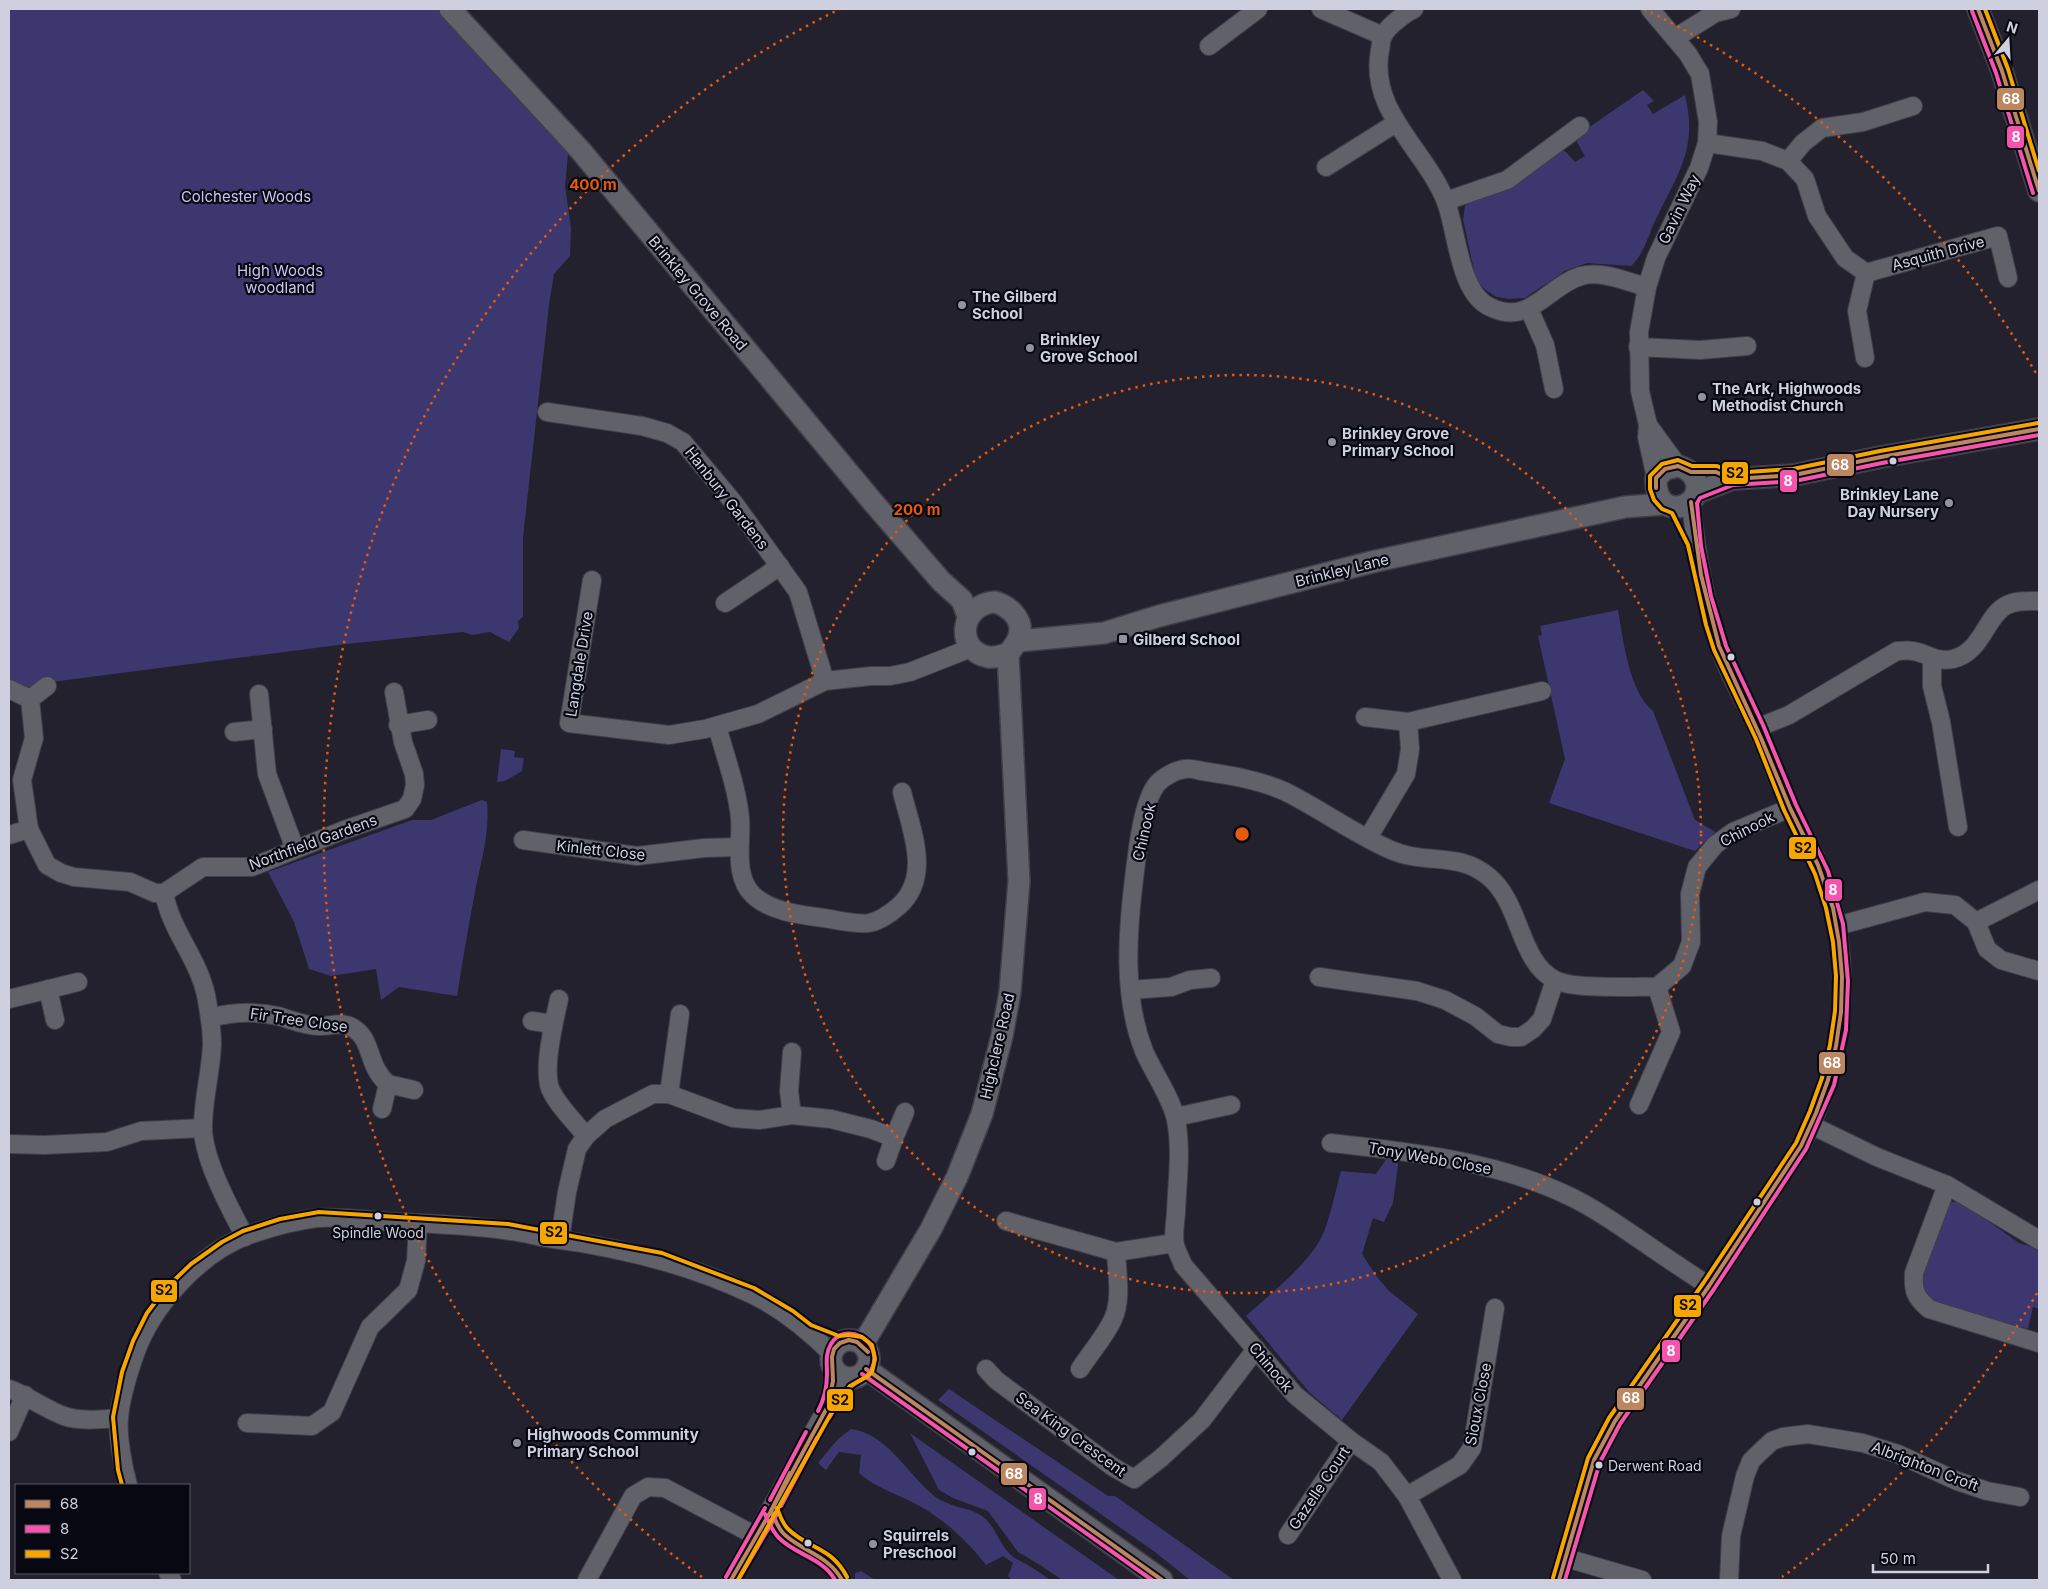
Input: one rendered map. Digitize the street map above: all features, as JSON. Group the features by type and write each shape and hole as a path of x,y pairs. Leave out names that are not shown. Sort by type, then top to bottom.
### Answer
{"street":[{"name":"Brinkley Grove Road","path":"450,9 581,151 872,502 941,581 962,600 991,638"},
{"path":"1209,46 1258,9"},
{"path":"1321,9 1383,36"},
{"path":"1414,9 1405,13 1383,36 1377,63 1380,88 1396,123 1420,155 1446,201 1467,280 1475,297 1488,307 1501,312 1516,312 1529,309 1580,276 1596,274 1647,288"},
{"name":"Gavin Way","path":"1648,425 1640,390 1638,332 1647,288 1656,258 1699,168 1707,143 1708,122 1700,74 1675,38 1650,9"},
{"path":"1675,38 1715,13 1731,9"},
{"path":"1978,9 2002,71 2039,191"},
{"path":"1788,160 1803,143 1822,128 1863,122 1913,106"},
{"path":"1326,167 1396,123"},
{"path":"1446,201 1507,180 1580,126"},
{"path":"1707,143 1762,151 1788,160 1804,179 1818,216 1845,258 1866,273 1857,311 1865,358"},
{"name":"Asquith Drive","path":"1866,273 1998,236 2008,278"},
{"path":"1529,309 1545,345 1554,389"},
{"path":"1638,347 1700,350 1747,346"},
{"name":"Hanbury Gardens","path":"547,412 642,426 667,432 683,442 734,503 798,592 825,681"},
{"path":"1648,425 1696,482 1673,495"},
{"path":"1559,1580 1586,1485 1604,1440 1631,1396 1709,1286 1801,1146 1812,1126 1828,1084 1840,1029 1842,982 1837,926 1822,873 1790,808 1757,728 1720,648 1705,598 1695,547 1647,437 1648,425"},
{"name":"Brinkley Lane","path":"991,638 1104,633 1160,616 1376,561 1625,507 1732,479 1794,475 1881,456 2039,429"},
{"name":"Brinkley Lane","path":"1673,495 1664,469 1716,472 1732,479"},
{"path":"725,603 780,566"},
{"name":"Langdale Drive","path":"592,580 569,723 669,735 717,726 758,714 825,681 890,676 910,672 991,638"},
{"path":"941,581 968,590 985,603"},
{"path":"1757,728 1789,715 1897,651 1913,651 1932,659 1953,659 1968,651 1983,635 1996,612 2006,605 2021,601 2039,601"},
{"path":"994,602 1005,605 1012,610 991,638 975,608 985,603 994,602"},
{"name":"Highclere Road","path":"844,1362 870,1358 868,1350 862,1344 931,1229 957,1177 982,1114 1002,1036 1012,983 1018,881 1012,719 991,638"},
{"path":"1932,659 1932,686 1941,722 1958,827"},
{"path":"30,699 47,686"},
{"path":"9,690 30,699"},
{"path":"1365,717 1408,722 1542,691"},
{"name":"Northfield Gardens","path":"164,893 203,867 252,867 295,849 405,809 412,799 415,785 414,774 398,725 394,692"},
{"path":"259,694 267,774 295,849"},
{"path":"30,699 34,738 22,780 30,829 47,865 61,873 74,877 130,882 155,893 164,893 175,928 200,975 210,1018 212,1045 203,1128 206,1145 219,1184 244,1237"},
{"path":"398,725 428,720"},
{"path":"1368,838 1406,774 1410,749 1408,722"},
{"path":"717,726 737,798 740,819 739,847 743,879 752,895 774,908 805,915 869,923 890,914 908,897 916,879 918,857 902,792"},
{"path":"234,732 263,729"},
{"name":"Chinook","path":"1452,1580 1407,1496 1381,1462 1351,1441 1295,1395 1184,1265 1174,1243 1180,1154 1176,1118 1144,1051 1135,1021 1130,990 1129,921 1136,864 1145,811 1156,785 1168,775 1185,769 1218,773 1256,782 1284,791 1393,851 1426,858 1455,860 1473,865 1490,877 1504,892 1523,938 1539,969 1555,980 1571,986 1657,987 1682,966 1691,942 1690,894 1698,867 1715,845 1733,832 1790,808"},
{"path":"9,834 30,829"},
{"name":"Kinlett Close","path":"523,840 637,856 704,848 739,847"},
{"path":"1976,922 2039,890"},
{"path":"1837,926 1925,902 1955,904 1976,922 1987,949 2001,960 2039,971"},
{"path":"1319,976 1417,991 1445,1000 1475,1016 1498,1034 1516,1037 1521,1037 1533,1029 1542,1019 1555,980"},
{"path":"1130,990 1171,987 1190,980 1211,978"},
{"path":"9,999 78,982"},
{"path":"1639,1105 1671,1032 1657,987"},
{"path":"48,989 55,1020"},
{"path":"559,999 549,1053 549,1086 556,1098 586,1136"},
{"name":"Fir Tree Close","path":"210,1018 242,1012 261,1012 320,1026 341,1023 355,1028 366,1039 374,1069 388,1084"},
{"path":"669,1094 680,1014"},
{"path":"532,1021 554,1024"},
{"path":"792,1052 789,1091 792,1115"},
{"path":"382,1109 388,1084 414,1090"},
{"path":"560,1239 571,1169 577,1149 586,1136 604,1120 626,1106 653,1094 669,1094 733,1118 759,1120 792,1115 831,1119 871,1129 894,1138"},
{"path":"1176,1118 1231,1105"},
{"path":"886,1161 905,1112"},
{"path":"1812,1126 1876,1157 1947,1185 2039,1240"},
{"path":"9,1144 36,1145 107,1142 141,1131 203,1128"},
{"name":"Tony Webb Close","path":"1330,1144 1397,1150 1486,1165 1525,1179 1570,1196 1602,1213 1709,1286"},
{"path":"1947,1185 1914,1273 1913,1285 1918,1299 1929,1309 2039,1343"},
{"path":"128,1484 124,1469 119,1418 128,1374 139,1343 152,1318 171,1292 195,1269 225,1247 244,1237 282,1225 319,1218 507,1230 660,1258 752,1294 790,1316 844,1362 1162,1580"},
{"path":"1006,1222 1116,1252 1174,1243"},
{"path":"247,1423 312,1426 332,1412 370,1327 408,1290 416,1260 418,1223"},
{"path":"1080,1369 1113,1319 1117,1294 1116,1252"},
{"name":"Sioux Close","path":"1407,1496 1460,1466 1472,1448 1495,1308"},
{"name":"Sea King Crescent","path":"986,1369 996,1380 1048,1417 1068,1434 1113,1467 1134,1479 1161,1458 1202,1420 1256,1349"},
{"path":"731,1580 828,1406 844,1362"},
{"path":"9,1389 25,1395 66,1417 91,1419 119,1418"},
{"path":"9,1432 25,1395"},
{"name":"Albrighton Croft","path":"1729,1580 1731,1536 1745,1476 1751,1461 1772,1441 1783,1437 1808,1434 1863,1443 1898,1454 1957,1481 1987,1491 2020,1497"},
{"name":"Gazelle Court","path":"1288,1534 1351,1441"},
{"path":"587,1580 633,1496 648,1487 665,1488 756,1536"},
{"path":"771,1511 778,1527 784,1534 826,1560 838,1570 842,1580"},
{"path":"1566,1558 1642,1580"}],"green space":[{"name":"High Woods woodland","path":"9,9 438,9 562,140 568,155 565,186 571,228 570,256 554,274 549,305 523,537 523,617 518,621 519,628 509,642 490,632 472,635 463,632 346,644 44,683 27,689 9,685"},
{"path":"1643,90 1654,101 1647,105 1653,114 1685,95 1689,131 1684,160 1643,250 1636,261 1631,266 1587,263 1565,271 1525,298 1509,299 1497,297 1487,291 1476,280 1463,219 1465,206 1558,148 1566,152 1575,162 1585,156 1577,142 1578,135"},
{"path":"1618,610 1628,664 1638,691 1653,711 1695,820 1715,832 1695,851 1549,803 1565,759 1538,636 1542,635 1540,626"},
{"path":"501,749 515,751 514,757 524,758 522,771 505,781 497,782"},
{"path":"482,800 487,802 486,838 457,996 399,987 381,1000 376,969 331,976 309,969 294,922 268,872 412,820 431,820"},
{"path":"1389,1155 1399,1157 1393,1203 1384,1222 1373,1218 1362,1254 1389,1291 1418,1314 1342,1420 1310,1393 1246,1316 1289,1278 1317,1245 1328,1219 1341,1171 1376,1174"},
{"path":"1960,1201 2019,1243 2039,1249 2039,1309 2033,1307 2028,1329 1931,1302 1923,1293 1922,1278 1945,1209 1951,1202"},
{"path":"949,1389 1108,1496 1115,1496 1234,1580 1190,1580 1155,1552 938,1400"},
{"path":"851,1429 864,1432 886,1446 939,1499 982,1516 990,1524 1005,1549 1011,1555 1050,1580 1012,1580 1008,1576 1013,1563 1003,1556 986,1565 965,1541 941,1520 915,1503 874,1484 859,1473 861,1455 839,1452 826,1470 818,1463 838,1439"},
{"path":"910,1433 1119,1580 1062,1580 1018,1552 988,1511 953,1498 939,1490"},
{"path":"861,1571 875,1580 855,1580 855,1573"}],"transit line":[{"name":"68","path":"1978,9 2002,71 2039,191"},
{"name":"S2","path":"1985,9 2008,69 2039,171"},
{"name":"8","path":"1972,11 1996,73 2033,193"},
{"name":"S2","path":"1553,1578 1588,1458 1609,1418 1704,1282 1796,1143 1822,1078 1830,1045 1835,1011 1836,976 1833,942 1826,908 1815,874 1784,810 1756,739 1714,650 1706,625 1688,545 1672,513 1662,509 1654,500 1650,489 1650,476 1662,464 1678,460 1692,466 1717,466 1733,473 1793,469 1880,451 2038,423"},
{"name":"68","path":"1656,488 1656,478 1665,469 1678,466 1691,472 1716,472 1732,479 1794,475 1881,457 2039,429"},
{"name":"8","path":"1565,1580 1600,1462 1620,1424 1714,1289 1806,1149 1834,1085 1846,1030 1848,981 1843,924 1828,871 1796,805 1763,725 1726,646 1711,596 1701,546 1697,503 1700,498 1733,485 1795,481 1882,463 2039,435"},
{"name":"68","path":"1559,1580 1594,1460 1615,1421 1709,1286 1801,1146 1828,1080 1841,1012 1842,977 1839,942 1833,908 1818,865 1790,808 1761,738 1719,646 1701,575 1691,502"},
{"name":"S2","path":"122,1484 118,1470 113,1417 122,1372 133,1341 147,1313 166,1288 191,1264 222,1242 243,1231 280,1219 319,1212 508,1224 662,1253 754,1288 793,1311 811,1325 839,1336 862,1337 872,1345 875,1359 872,1372 850,1386 833,1410 738,1580"},
{"name":"8","path":"818,1411 826,1389 827,1355 831,1344 837,1337 844,1334 860,1336 872,1348 874,1356 873,1366 866,1377 848,1389 829,1418"},
{"name":"68","path":"771,1511 828,1406 833,1381 832,1357 834,1349 840,1343 849,1340 857,1342 868,1352"},
{"name":"68","path":"866,1369 1162,1580"},
{"name":"8","path":"862,1374 1152,1580"},
{"name":"8","path":"770,1500 806,1432"},
{"name":"8","path":"781,1506 817,1438"},
{"name":"68","path":"731,1580 771,1511 790,1473"},
{"name":"8","path":"726,1577 765,1508"},
{"name":"S2","path":"777,1508 788,1529 803,1541 827,1553 841,1567 847,1577"},
{"name":"68","path":"771,1511 785,1535 830,1565 842,1580"},
{"name":"8","path":"765,1514 779,1538 793,1549 824,1567 835,1580"},
{"name":"8","path":"738,1580 777,1514"}],"place":[{"name":"The Gilberd School","path":"962,305"},
{"name":"Brinkley Grove School","path":"1030,348"},
{"name":"The Ark, Highwoods Methodist Church","path":"1702,397"},
{"name":"Brinkley Grove Primary School","path":"1332,442"},
{"name":"Brinkley Lane Day Nursery","path":"1949,503"},
{"name":"Gilberd School","path":"1123,639"},
{"name":"Spindle Wood","path":"378,1216"},
{"name":"Highwoods Community Primary School","path":"517,1443"},
{"name":"Derwent Road","path":"1599,1465"},
{"name":"Squirrels Preschool","path":"873,1544"}],"park label":[{"name":"Colchester Woods","path":"246,196"}]}
